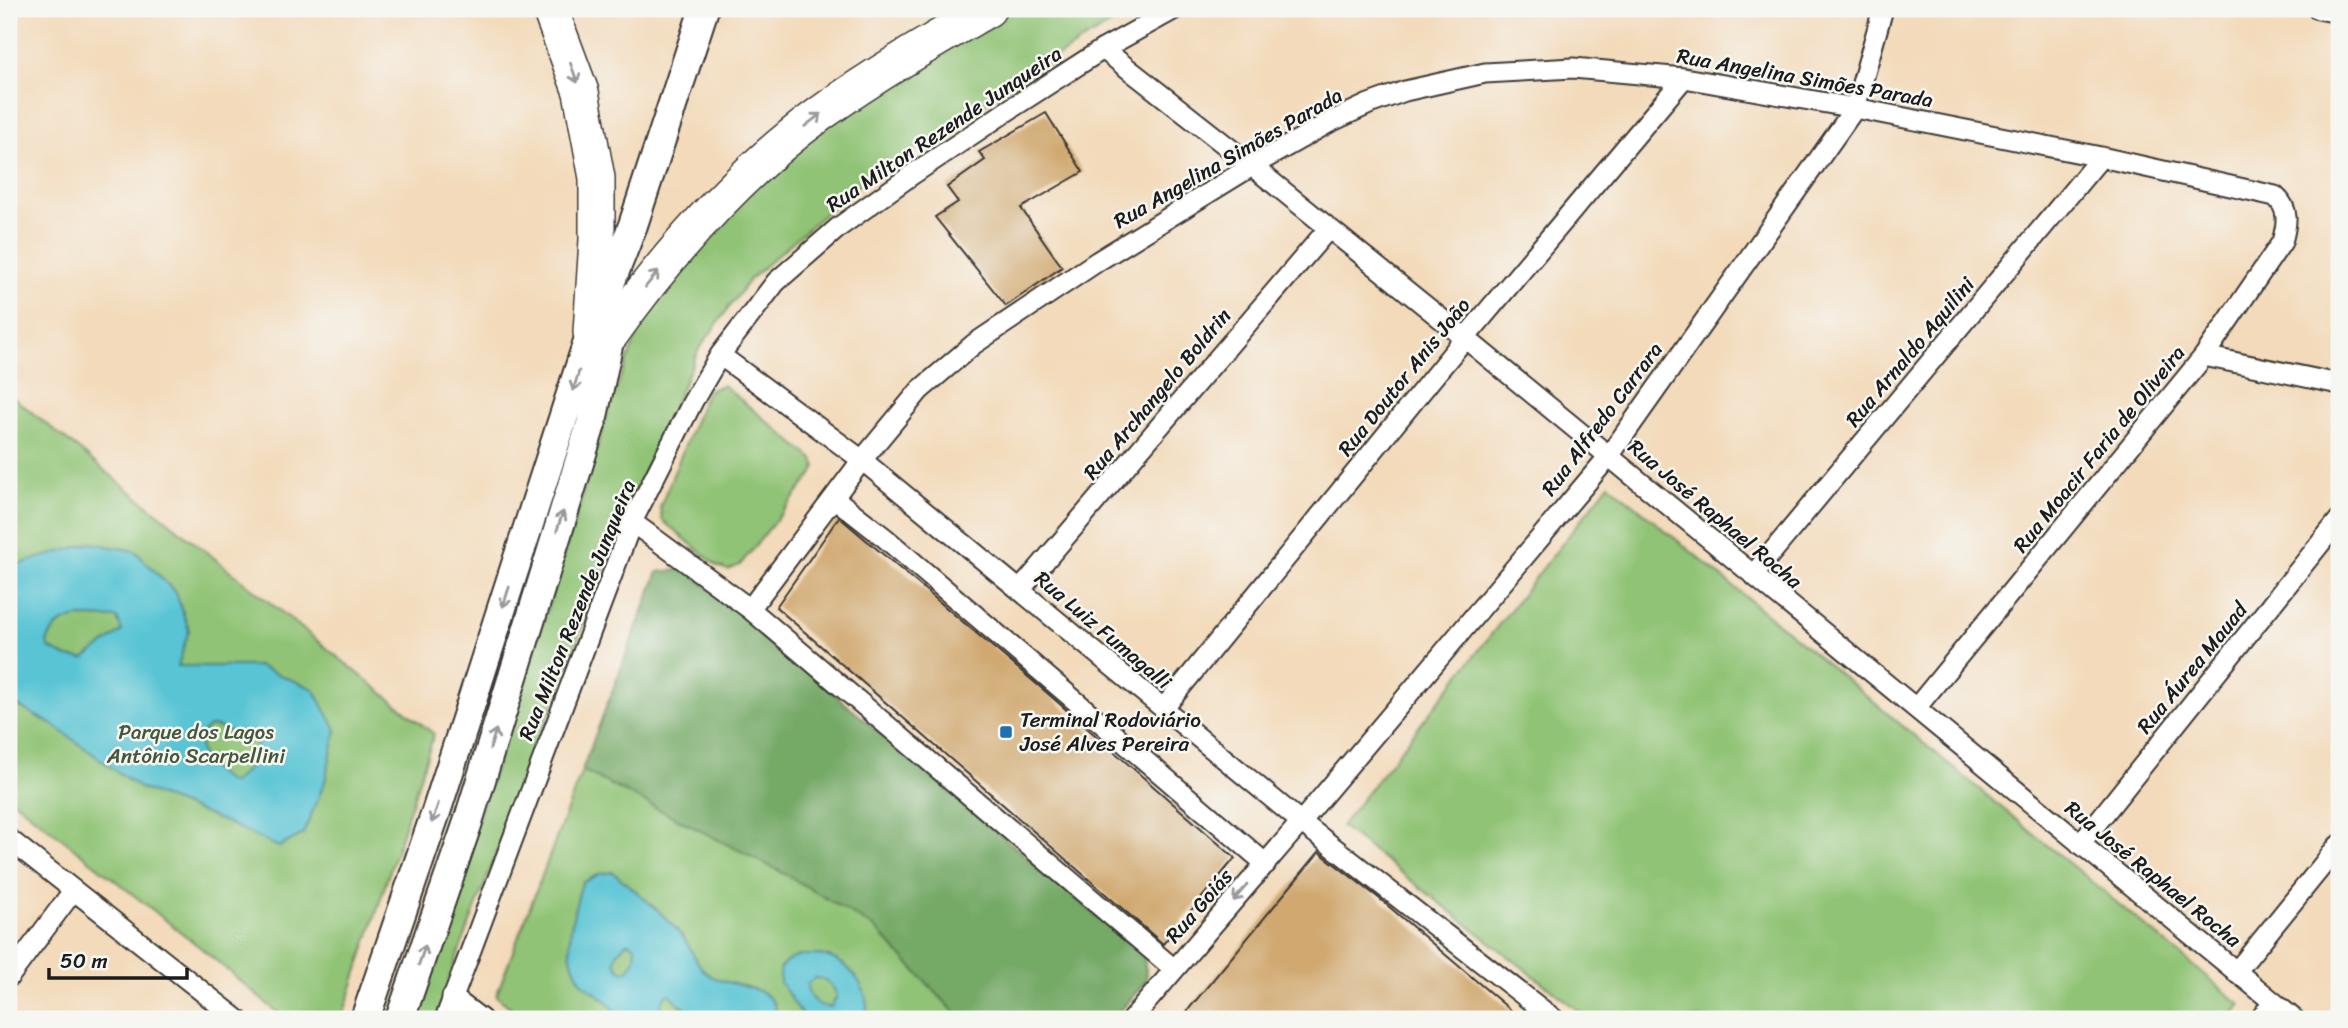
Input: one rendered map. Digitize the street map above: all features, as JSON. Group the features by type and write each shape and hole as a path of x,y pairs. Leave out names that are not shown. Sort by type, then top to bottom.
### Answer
{"highway":[{"path":"550,9 581,92 597,178 601,333"},
{"path":"601,333 644,288 690,232 755,167 820,114 916,50 988,9"}],"main road":[{"path":"365,1019 601,333 633,225 704,9"},
{"path":"400,1019 467,825 592,421 601,333"}],"street":[{"name":"Rua Milton Rezende Junqueira","path":"445,1019 632,522 693,401 720,355 776,282 839,227 913,174 1103,49 1175,9"},
{"name":"Rua Alfredo Carrara","path":"1301,822 1609,456 1855,108 1883,9"},
{"path":"2318,9 2339,13"},
{"name":"Rua José Raphael Rocha","path":"1103,49 1465,338 2294,1019"},
{"name":"Rua Angelina Simões Parada","path":"750,609 789,554 920,390 974,344 1098,261 1252,166 1330,122 1369,104 1442,81 1485,73 1573,68 1684,78 1855,108 2101,157 2266,193 2282,202"},
{"name":"Rua Doutor Anis João","path":"1163,709 1465,338 1684,78"},
{"name":"Rua Arnaldo Aquilini","path":"1754,575 2101,157"},
{"name":"Rua Moacir Faria de Oliveira","path":"1916,709 2204,356 2282,242 2287,213 2282,202"},
{"name":"Rua Archangelo Boldrin","path":"1020,590 1329,228"},
{"name":"Rua Luiz Fumagalli","path":"720,355 862,460 1301,822 1552,1019"},
{"path":"2204,356 2339,384"},
{"path":"834,498 886,538 1266,864"},
{"name":"Rua Áurea Mauad","path":"2080,844 2339,520"},
{"path":"632,522 750,609 1174,969"},
{"name":"Rua Goiás","path":"1132,1019 1301,822"},
{"path":"9,839 215,1012 237,1019"},
{"path":"2236,972 2339,845"},
{"path":"9,976 73,891"},
{"path":"452,997 481,1019"},
{"path":"2260,1019 2273,1002"}],"green space":[{"path":"1009,9 1138,9 1085,39 854,188 749,280 699,349 624,517 436,1019 409,1019 520,697 611,403 641,325 671,270 760,178 882,82"},
{"path":"723,385 813,459 816,467 740,565 728,570 717,566 662,520 660,507 707,391"},
{"name":"Parque dos Lagos Antônio Scarpellini","path":"9,394 434,734 342,1019 285,1019 201,948 9,797"},
{"path":"1609,484 2241,1005 2229,1019 1589,1019 1341,826"},
{"path":"686,569 1144,956 1147,980 1113,1019 961,1019 875,928 787,875 582,770 658,572"},
{"path":"658,572 1147,980 1113,1019 525,1019 496,996"}],"water":[{"path":"91,543 135,551 176,593 189,630 178,666 258,666 314,689 336,730 325,782 303,834 279,847 140,788 53,725 9,701 9,558 19,564","holes":["79,617 117,618 122,631 84,659 67,657 49,648 47,642 53,631 63,622","210,726 255,737 256,752 252,764 232,783 213,769 200,749 204,731"]},
{"path":"613,872 651,904 677,930 700,966 709,975 764,993 771,999 776,1019 701,1019 680,1005 670,994 666,995 660,1005 668,1019 620,1019 605,1000 583,984 571,959 570,933 582,883 599,874","holes":["626,943 635,946 633,964 625,972 619,969 615,962 617,953"]},
{"path":"801,955 818,955 830,957 842,964 856,976 864,992 866,1019 805,1019 780,982 780,968 787,961","holes":["815,978 829,983 835,992 837,996 831,1007 817,1003 811,997 808,983"]}],"building":[{"path":"1046,113 1083,172 1021,208 1062,267 1006,306 935,217 958,202 947,187 985,160 979,152"},
{"name":"Terminal Rodoviário José Alves Pereira","path":"839,517 1046,692 1235,858 1163,944 776,607"},
{"path":"1319,852 1380,899 1521,1019 1197,1019 1187,1011"}],"place":[{"name":"Terminal Rodoviário José Alves Pereira","path":"1006,732"}]}
